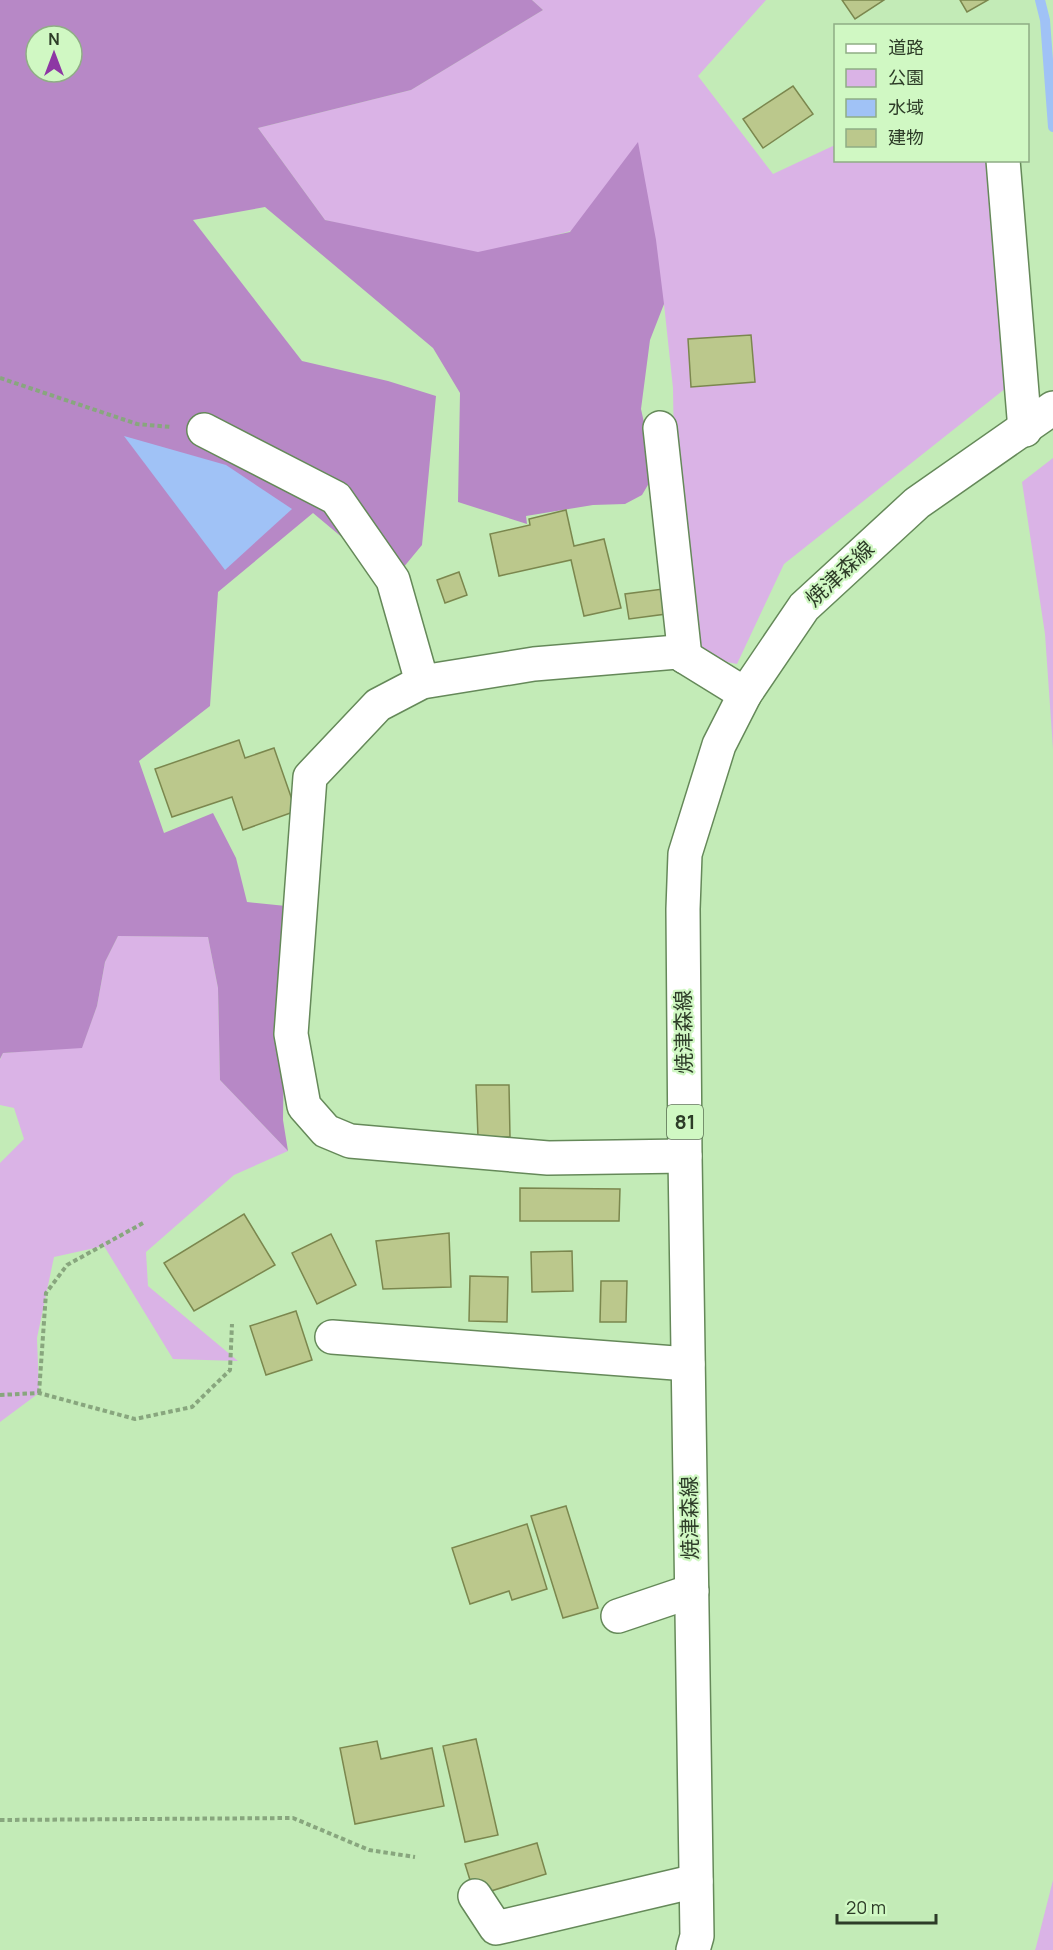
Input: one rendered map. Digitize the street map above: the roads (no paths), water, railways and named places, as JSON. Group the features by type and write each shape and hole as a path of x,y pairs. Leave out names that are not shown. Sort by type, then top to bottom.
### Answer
{"street":[{"path":"1003,162 1025,430"},
{"name":"焼津森線","path":"693,1950 697,1936 685,1156 683,909 685,854 719,745 745,694 804,607 917,503 1025,430 1053,408"},
{"path":"660,428 685,657"},
{"path":"204,430 336,498 393,580 422,682"},
{"path":"685,1156 548,1158 350,1142 326,1131 304,1106 291,1034 310,777 378,705 422,682 534,664 677,652 745,694"},
{"path":"332,1337 688,1364"},
{"path":"618,1616 692,1591"},
{"path":"475,1896 496,1928 696,1881"}],"water":[{"path":"124,436 226,465 292,509 225,570"}],"waterway":[{"path":"1040,0 1045,20 1053,127"}]}
